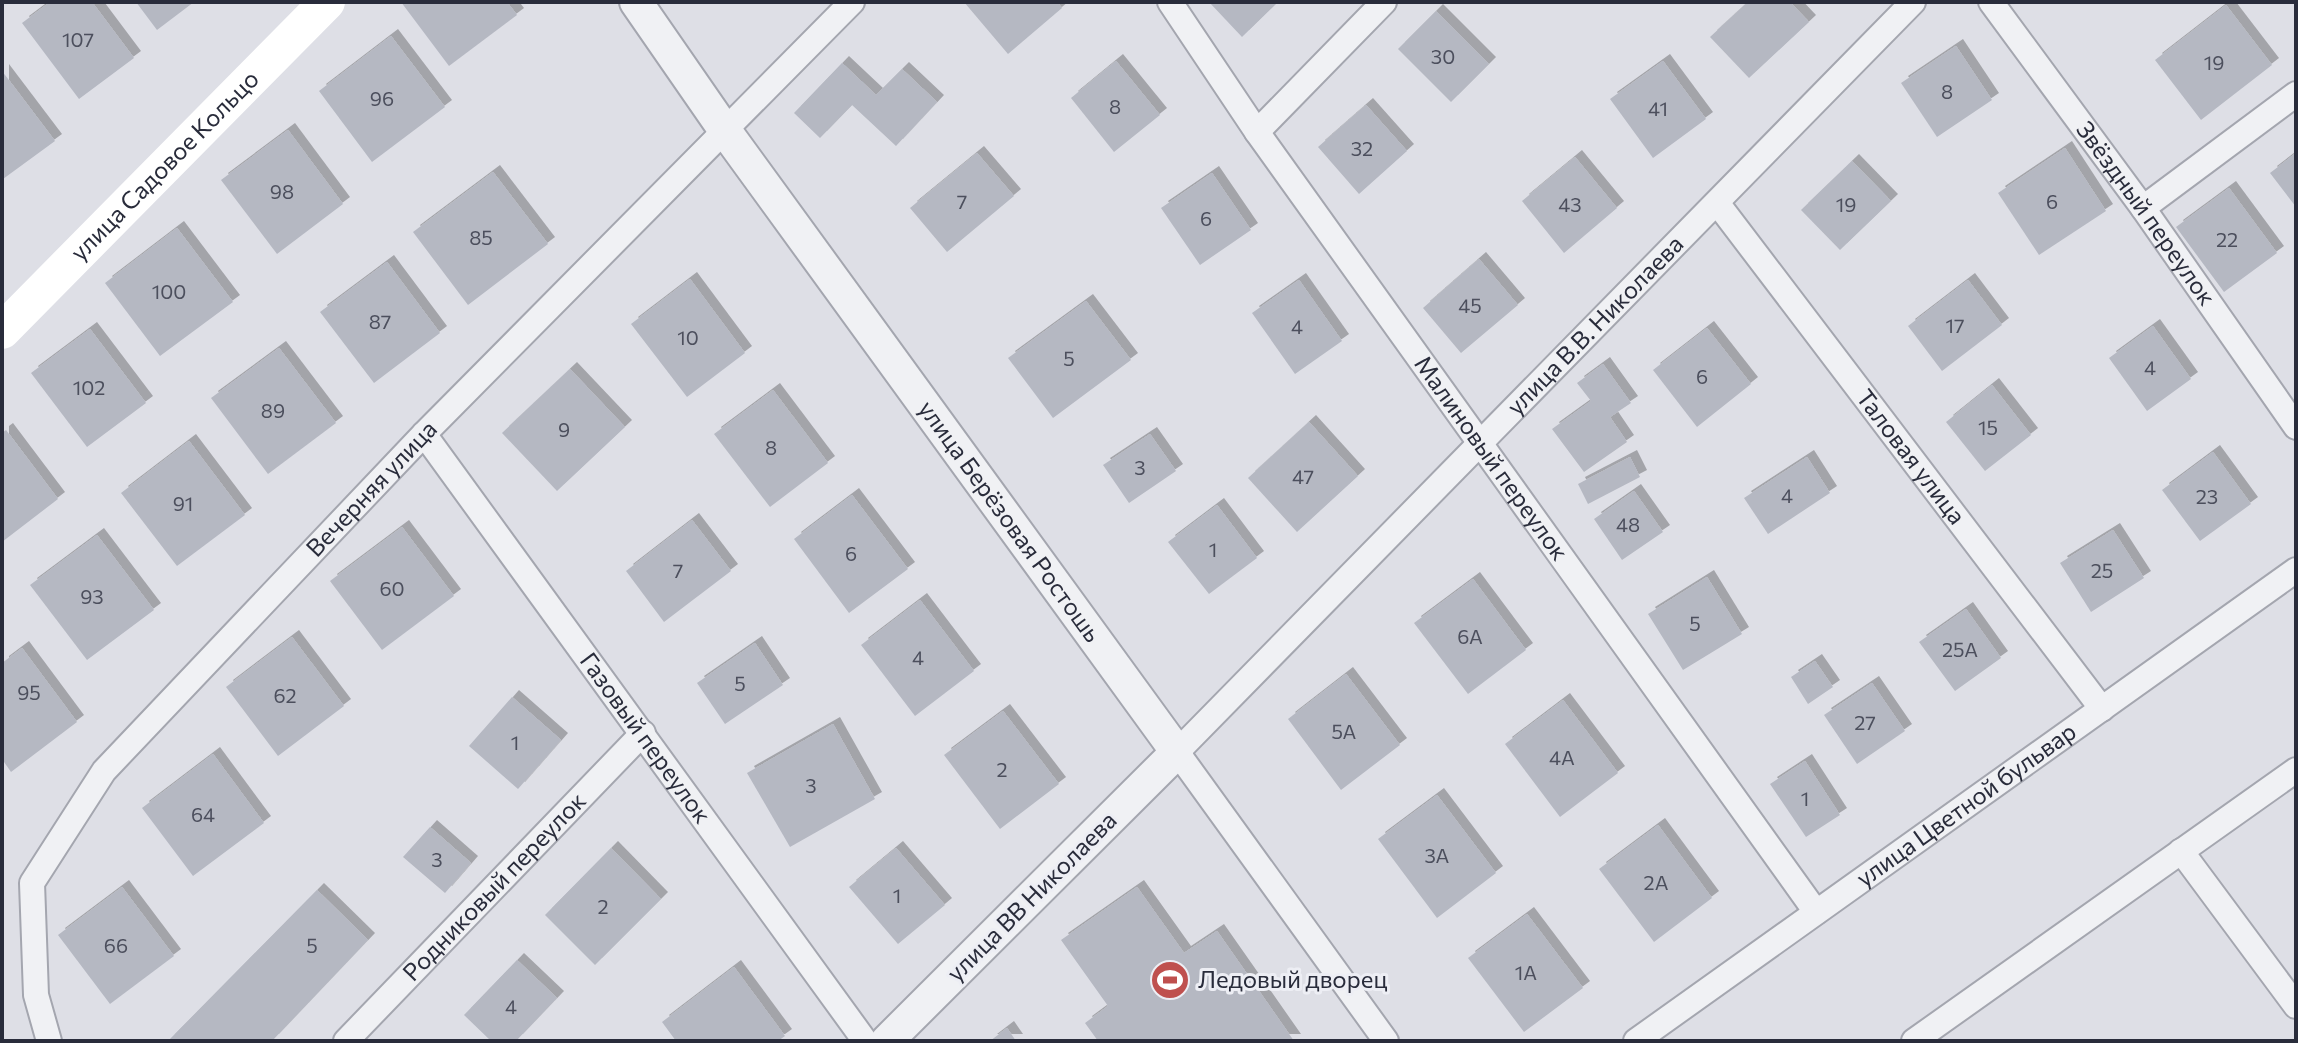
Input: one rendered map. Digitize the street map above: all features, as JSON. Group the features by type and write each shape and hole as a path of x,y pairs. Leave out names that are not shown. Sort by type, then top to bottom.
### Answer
{"main road":[{"name":"улица Садовое Кольцо","path":"2,331 327,2"}],"street":[{"name":"улица Берёзовая Ростошь","path":"636,2 726,132 1386,1041"},
{"name":"Вечерняя улица","path":"49,1041 36,995 32,883 104,771 424,434 852,2"},
{"name":"Малиновый переулок","path":"1170,2 1257,132 1816,912"},
{"path":"1257,132 1384,2"},
{"name":"улица В.В. Николаева","path":"1177,752 1913,2"},
{"name":"Звёздный переулок","path":"1991,2 2143,208 2296,427"},
{"path":"2143,208 2296,94"},
{"name":"Таловая улица","path":"1718,204 2102,709"},
{"name":"Газовый переулок","path":"424,434 865,1041"},
{"name":"улица Цветной бульвар","path":"1636,1041 2296,570"},
{"name":"Родниковый переулок","path":"346,1041 643,733"},
{"name":"улица ВВ Николаева","path":"887,1041 1177,752"},
{"path":"1914,1041 2296,770"},
{"path":"2181,851 2296,1006"}],"building":[{"path":"50,2 92,2 134,58 79,99 22,23"},
{"path":"136,2 194,2 157,30"},
{"path":"401,2 507,2 517,15 449,66"},
{"path":"964,2 1057,2 1062,8 1008,54"},
{"path":"1209,2 1278,2 1242,37"},
{"path":"1748,2 1790,2 1809,22 1749,78 1710,37"},
{"path":"2226,5 2272,65 2201,120 2155,60"},
{"path":"1436,11 1489,64 1451,102 1398,49"},
{"path":"391,36 445,107 372,162 319,91"},
{"path":"1956,46 1992,100 1937,137 1901,83"},
{"path":"1116,61 1160,115 1114,152 1071,98"},
{"path":"1663,61 1706,119 1653,158 1610,99"},
{"path":"842,63 876,95 902,69 937,102 896,146 852,105 820,138 794,113"},
{"path":"2,71 55,141 3,179 2,177"},
{"path":"1366,105 1407,151 1359,194 1318,147"},
{"path":"288,130 343,204 277,254 221,180"},
{"path":"2065,148 2106,211 2039,255 1998,193"},
{"path":"977,153 1014,196 947,252 910,208"},
{"path":"2296,153 2296,207 2270,173"},
{"path":"1575,157 1617,208 1564,253 1522,201"},
{"path":"1852,161 1891,201 1840,250 1801,210"},
{"path":"493,172 548,244 468,305 413,232"},
{"path":"1212,173 1251,230 1200,265 1161,208"},
{"path":"2229,188 2277,253 2224,292 2176,227"},
{"path":"177,228 233,302 160,356 105,283"},
{"path":"1479,259 1518,305 1461,353 1423,308"},
{"path":"387,262 440,333 374,383 320,312"},
{"path":"690,279 745,353 687,397 631,324"},
{"path":"1299,280 1342,341 1295,374 1252,313"},
{"path":"1968,280 2002,325 1942,371 1908,326"},
{"path":"1086,301 1131,360 1053,418 1008,358"},
{"path":"2153,326 2191,379 2147,411 2109,358"},
{"path":"1707,328 1751,384 1697,427 1653,370"},
{"path":"90,329 146,403 87,447 31,373"},
{"path":"279,348 336,423 268,474 211,398"},
{"path":"1603,364 1631,403 1610,417 1627,442 1584,472 1552,429 1591,401 1577,383"},
{"path":"570,369 625,427 557,491 502,433"},
{"path":"1992,385 2031,435 1985,471 1946,422"},
{"path":"773,390 828,463 770,507 714,434"},
{"path":"1309,422 1358,476 1297,532 1248,478"},
{"path":"6,430 58,499 2,542 2,433"},
{"path":"1150,434 1176,471 1129,503 1103,465"},
{"path":"189,441 245,515 177,566 121,493"},
{"path":"2213,452 2251,504 2200,541 2162,490"},
{"path":"1630,457 1640,477 1588,504 1578,484"},
{"path":"1807,457 1830,493 1768,534 1744,498"},
{"path":"1634,491 1663,532 1622,560 1594,519"},
{"path":"852,495 908,569 849,613 794,539"},
{"path":"1217,505 1257,558 1209,594 1168,542"},
{"path":"692,520 731,571 664,622 626,571"},
{"path":"402,527 454,596 382,650 330,581"},
{"path":"2113,530 2144,578 2091,612 2060,563"},
{"path":"97,535 154,610 87,660 30,585"},
{"path":"1707,577 1742,634 1683,670 1648,614"},
{"path":"1473,579 1526,650 1468,694 1414,623"},
{"path":"920,600 974,671 915,716 861,645"},
{"path":"1966,609 2001,658 1955,691 1919,642"},
{"path":"292,637 344,706 278,756 226,687"},
{"path":"755,643 783,685 725,724 697,683"},
{"path":"22,648 77,722 11,772 2,759 2,663"},
{"path":"1815,661 1833,687 1808,704 1791,677"},
{"path":"1346,674 1400,745 1341,790 1288,719"},
{"path":"1872,683 1905,731 1857,764 1824,715"},
{"path":"512,697 561,740 518,789 469,746"},
{"path":"1563,700 1618,773 1560,817 1505,744"},
{"path":"1003,711 1059,784 1000,829 944,755"},
{"path":"833,724 875,799 790,847 747,773"},
{"path":"213,754 264,823 193,876 142,808"},
{"path":"1805,761 1840,815 1806,837 1770,784"},
{"path":"1437,795 1496,873 1437,918 1378,839"},
{"path":"1658,825 1712,898 1654,942 1599,869"},
{"path":"430,827 471,863 445,893 403,857"},
{"path":"611,848 661,899 595,965 545,915"},
{"path":"896,848 945,905 898,944 849,887"},
{"path":"122,887 174,956 110,1004 58,935"},
{"name":"Ледовый дворец","path":"1137,887 1184,953 1217,931 1294,1041 1098,1041 1085,1023 1108,1006 1061,940"},
{"path":"317,890 368,940 272,1041 168,1041"},
{"path":"1527,914 1583,988 1524,1032 1468,958"},
{"path":"517,960 557,998 516,1041 491,1041 464,1015"},
{"path":"734,967 785,1036 778,1041 676,1041 662,1022"},
{"path":"1007,1028 1016,1041 990,1041"}],"place":[{"name":"Ледовый дворец","path":"1170,980"}]}
